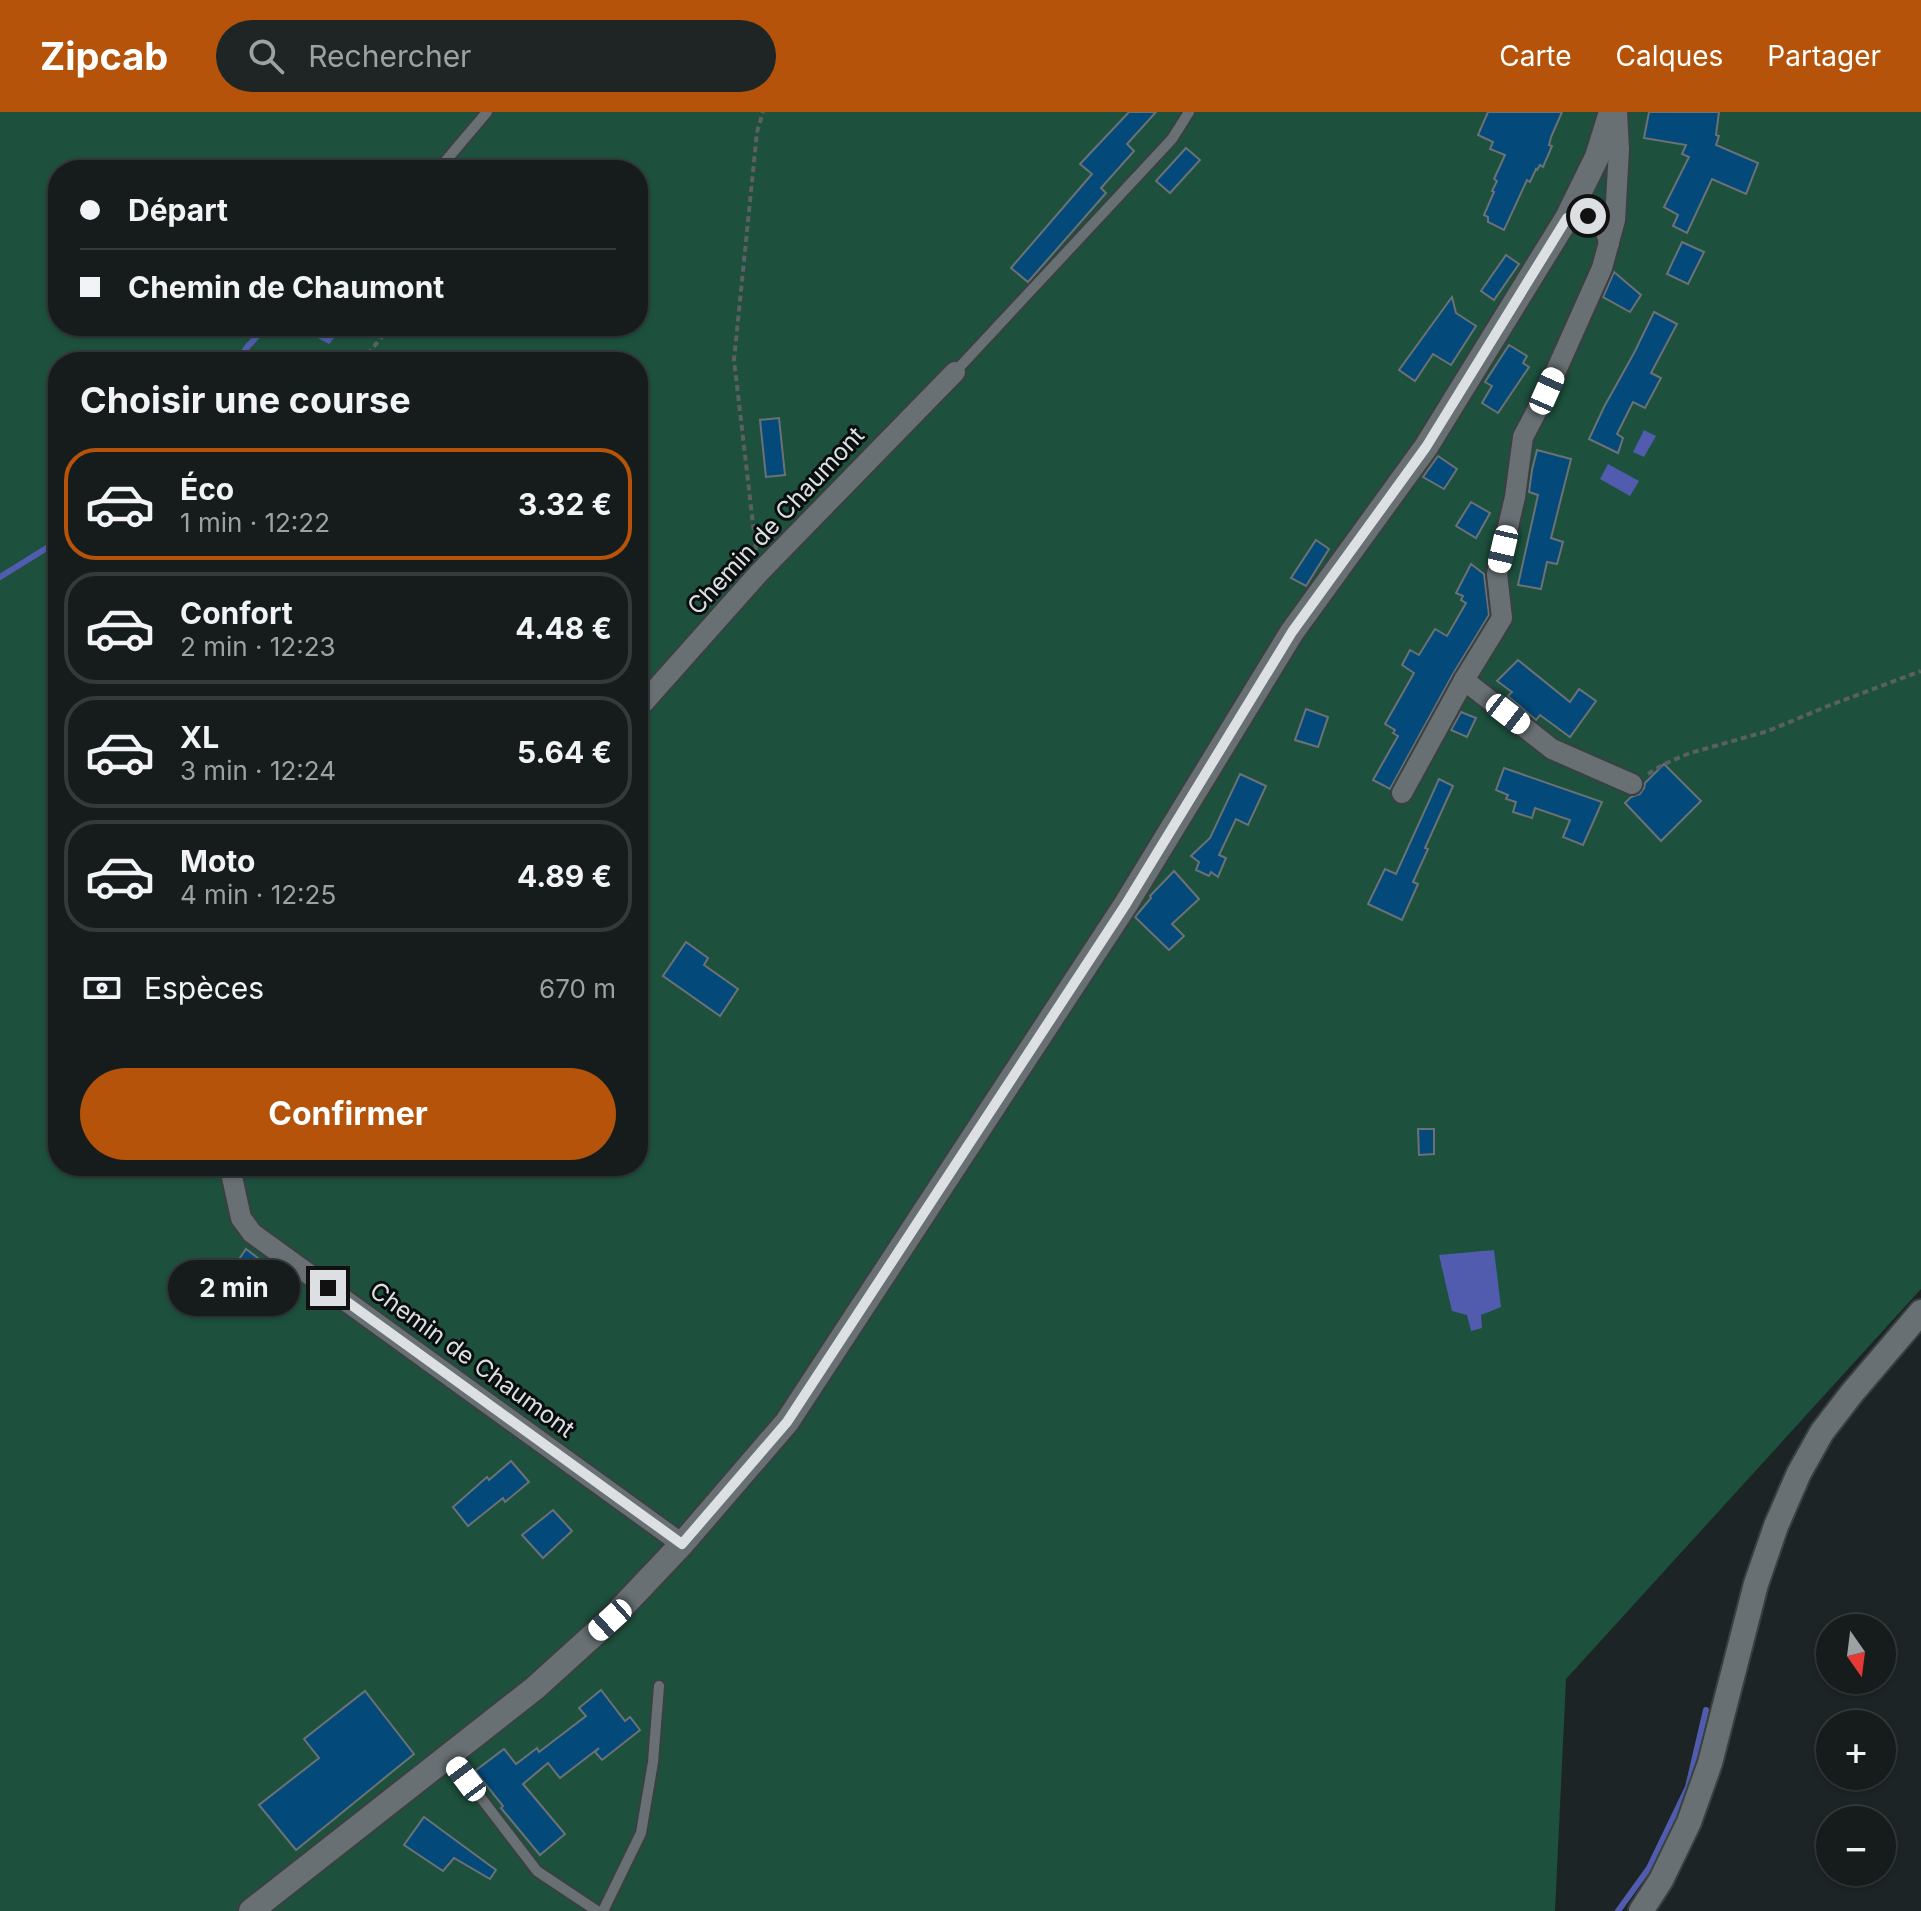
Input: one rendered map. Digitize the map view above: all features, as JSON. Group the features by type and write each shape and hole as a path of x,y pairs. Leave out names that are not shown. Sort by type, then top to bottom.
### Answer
{"street":[{"path":"251,1911 535,1688 610,1620 682,1544 787,1422 1126,904 1292,632 1426,447 1567,218 1597,157 1614,112"},
{"path":"1402,793 1502,618 1497,574 1515,497 1523,437 1602,268 1615,220 1619,149 1614,112"},
{"path":"1567,218 1588,216 1601,222 1609,243"},
{"name":"Chemin de Chaumont","path":"648,698 759,573 955,372"},
{"path":"1464,680 1552,749 1632,784"},
{"name":"Chemin de Chaumont","path":"232,1176 241,1218 252,1233 682,1544"},
{"path":"1641,1911 1661,1880 1689,1822 1710,1763 1756,1584 1799,1473 1822,1432 1921,1312"}],"lane":[{"path":"446,160 487,112"},
{"path":"955,372 1172,139 1189,112"},
{"path":"449,1756 537,1871 600,1911 641,1833 653,1762 659,1686"}],"path":[{"path":"759,573 734,360 757,132 763,112"},
{"path":"369,352 381,336"},
{"path":"1632,784 1664,764 1690,753 1768,731 1921,671"}],"green space":[{"path":"0,112 1921,112 1921,1289 1566,1679 1555,1911 0,1911"}],"water":[{"path":"314,336 336,336 329,344"},
{"path":"1644,430 1656,436 1644,457 1633,452"},
{"path":"1608,464 1639,481 1630,496 1600,479"},
{"path":"1494,1250 1501,1307 1481,1315 1482,1328 1471,1331 1467,1315 1452,1311 1439,1255"}],"building":[{"path":"1129,112 1156,112 1127,144 1134,151 1101,188 1106,193 1028,282 1011,268 1092,174 1080,164"},
{"path":"1488,112 1562,112 1543,167 1540,165 1536,169 1530,182 1527,180 1504,230 1488,222 1488,217 1484,215 1494,192 1497,181 1494,179 1505,155 1490,149 1493,142 1478,135"},
{"path":"1649,112 1719,112 1716,145 1758,163 1746,194 1712,179 1687,233 1673,226 1678,215 1664,207 1689,157 1682,154 1686,145 1644,138"},
{"path":"1186,148 1200,160 1170,193 1156,181"},
{"path":"1682,242 1704,252 1688,284 1667,274"},
{"path":"1506,255 1519,264 1494,300 1481,291"},
{"path":"1614,272 1641,295 1630,312 1603,297"},
{"path":"1452,297 1456,313 1476,326 1451,365 1433,354 1415,381 1399,370"},
{"path":"1654,312 1677,324 1651,373 1661,378 1645,408 1633,402 1617,434 1623,438 1618,453 1589,439"},
{"path":"1509,345 1527,356 1523,363 1529,367 1498,413 1482,403 1492,386 1485,382"},
{"path":"779,418 785,475 766,477 760,420"},
{"path":"1537,450 1571,459 1551,538 1563,542 1557,564 1547,562 1541,589 1518,585 1538,495 1529,492"},
{"path":"1438,456 1457,469 1444,489 1423,477"},
{"path":"1471,502 1490,513 1476,538 1456,526"},
{"path":"1316,540 1329,549 1306,586 1291,578"},
{"path":"1471,564 1484,574 1489,615 1390,789 1373,780 1398,736 1385,724 1414,673 1402,665 1410,650 1419,655 1435,629 1447,636 1466,603 1461,600 1463,596 1456,593"},
{"path":"1518,660 1570,702 1579,689 1596,701 1570,737 1540,715 1536,720 1508,696 1512,692 1497,681"},
{"path":"1306,709 1328,717 1318,747 1295,740"},
{"path":"1461,712 1476,718 1467,737 1451,730"},
{"path":"1664,764 1701,801 1661,841 1625,803 1640,794 1645,783"},
{"path":"1504,768 1602,802 1583,845 1563,837 1570,820 1535,808 1532,818 1513,812 1516,802 1506,799 1508,795 1496,790"},
{"path":"1240,774 1266,786 1248,825 1236,819 1219,855 1226,858 1218,877 1211,872 1209,876 1196,870 1199,862 1191,856 1210,838"},
{"path":"1439,779 1453,786 1425,848 1428,849 1413,882 1418,884 1402,920 1368,904 1385,869 1396,874"},
{"path":"1174,871 1199,899 1172,924 1184,936 1169,950 1135,917"},
{"path":"686,942 708,958 704,965 738,989 720,1016 663,976"},
{"path":"1418,1129 1434,1129 1434,1154 1419,1155"},
{"path":"246,1249 271,1268 259,1288 233,1268"},
{"path":"511,1461 529,1482 468,1526 453,1507"},
{"path":"553,1510 572,1531 543,1558 522,1535"},
{"path":"601,1690 625,1721 630,1717 640,1730 602,1760 595,1752 599,1748 560,1778 548,1763 523,1784 565,1834 540,1855 475,1771 504,1749 516,1764 537,1748 539,1752 586,1716 579,1708"},
{"path":"365,1691 414,1754 296,1850 259,1805 319,1758 304,1739"},
{"path":"424,1817 496,1870 490,1879 454,1858 443,1871 404,1845"}],"waterway":[{"path":"244,352 258,336"},
{"path":"0,577 48,547"},
{"path":"1618,1911 1649,1868 1688,1787 1706,1710"}],"route":[{"path":"328,1288 682,1544 787,1422 1126,904 1292,632 1426,447 1567,218 1588,216"}]}
